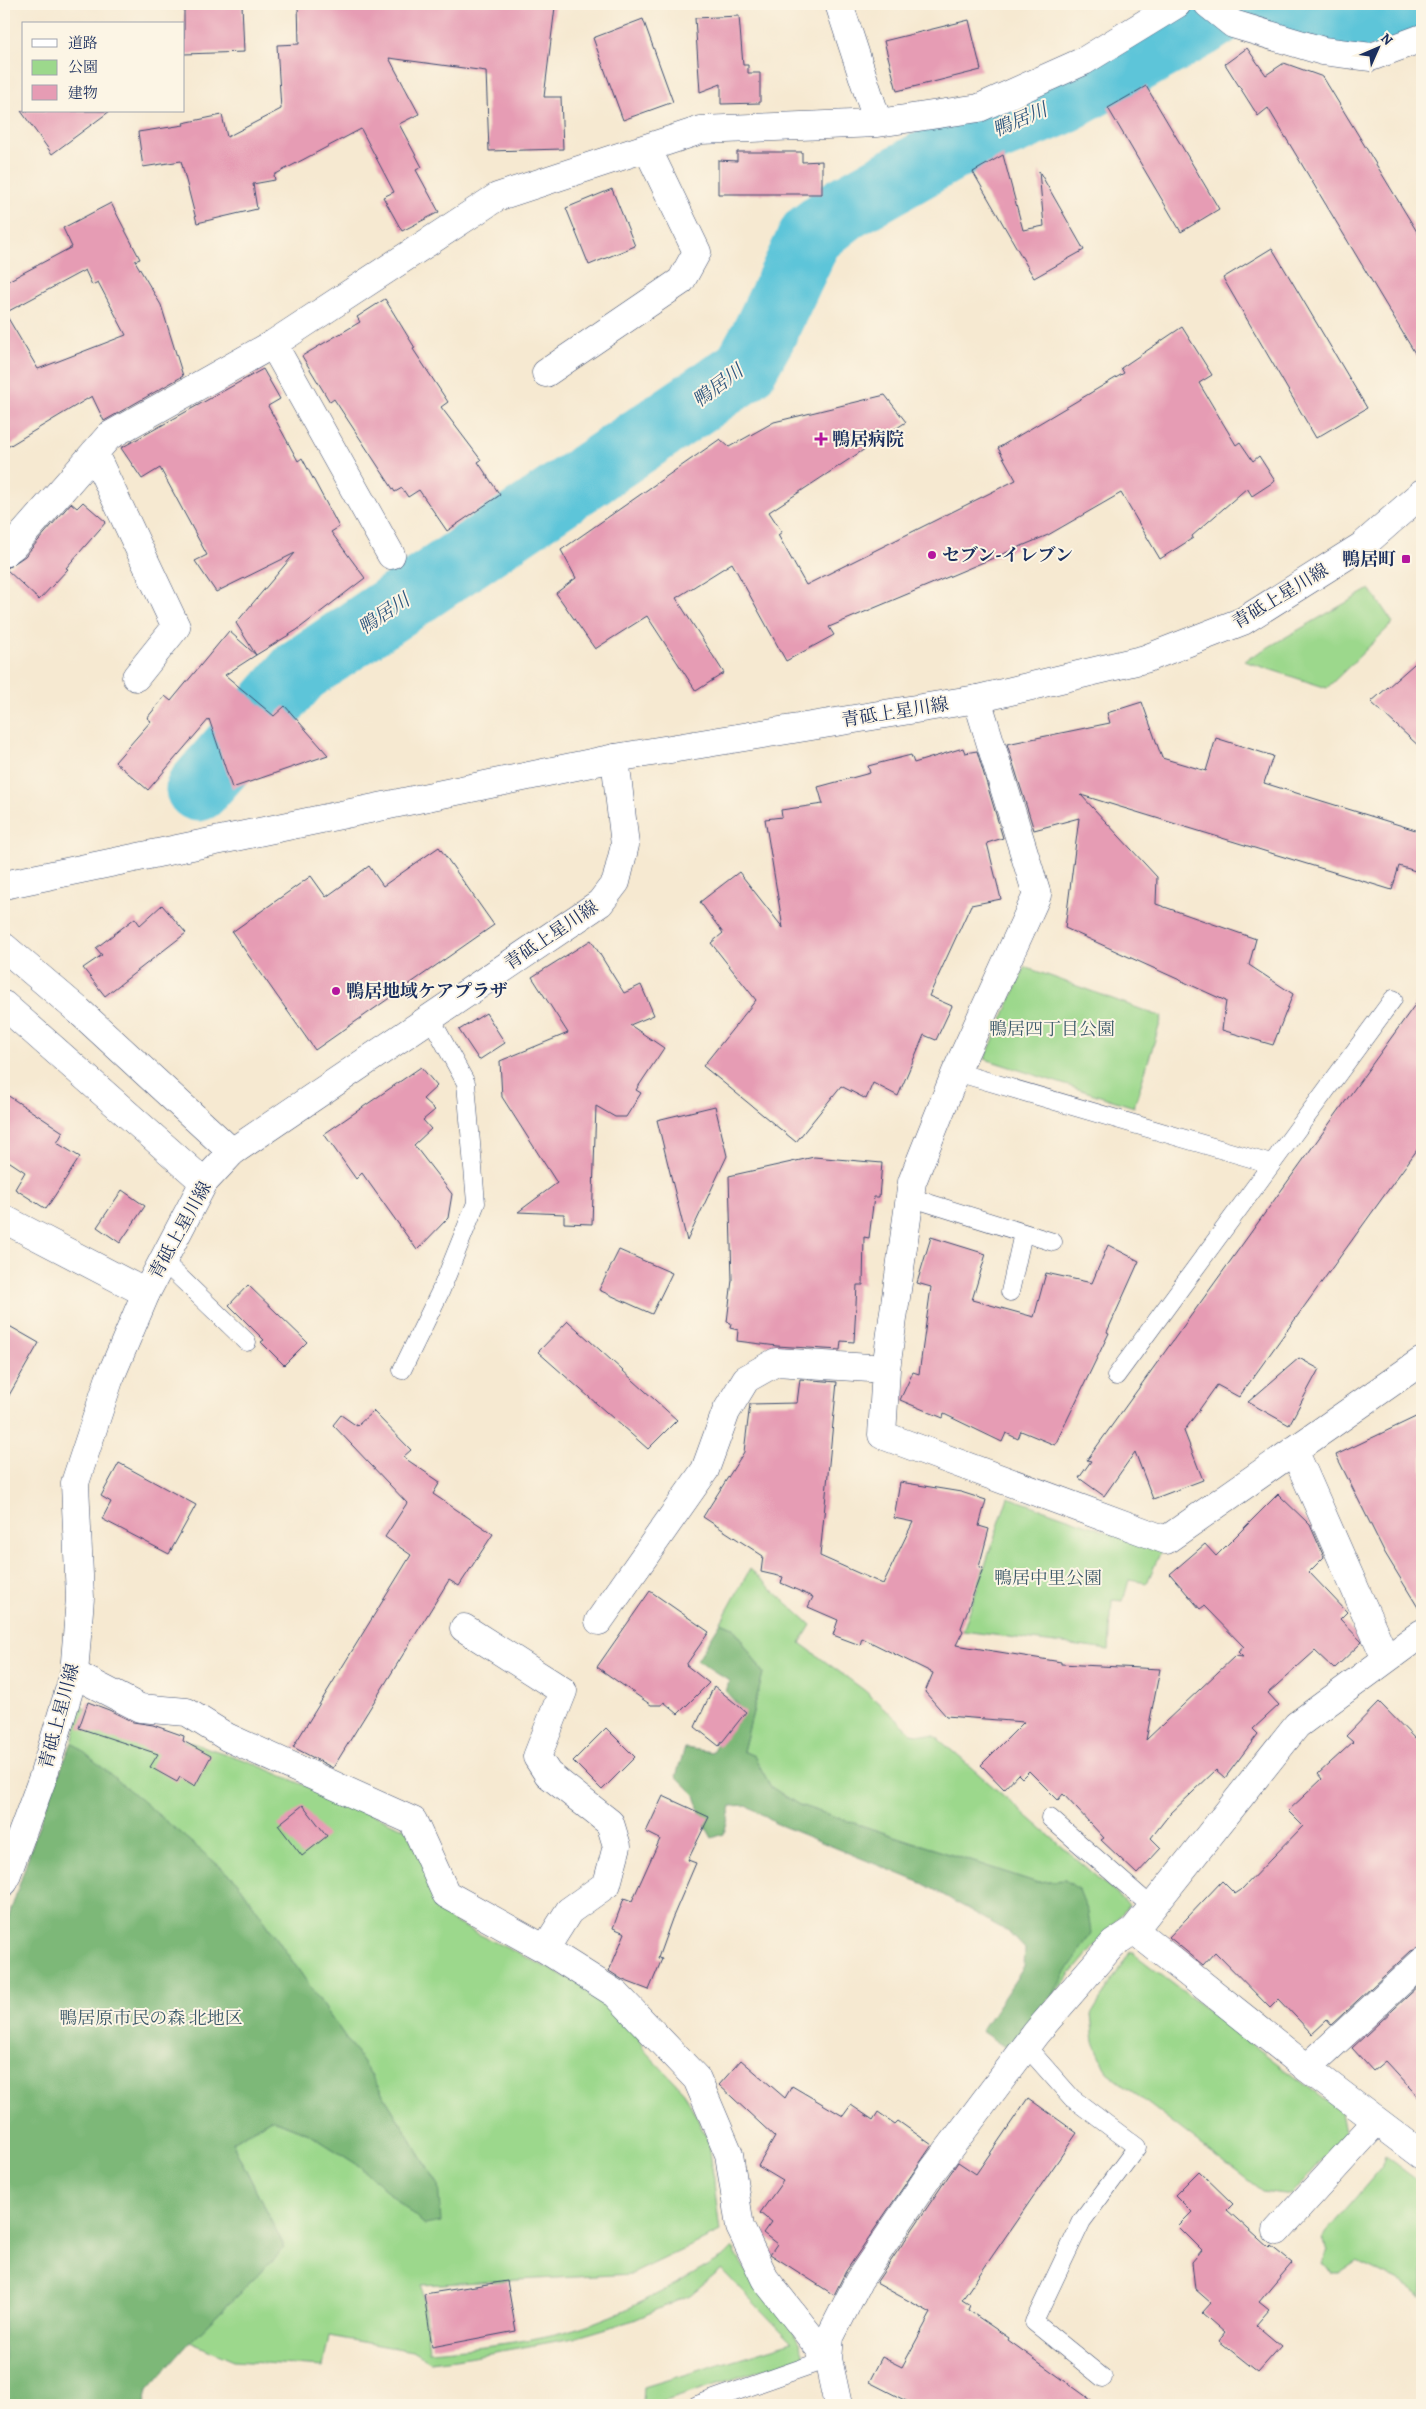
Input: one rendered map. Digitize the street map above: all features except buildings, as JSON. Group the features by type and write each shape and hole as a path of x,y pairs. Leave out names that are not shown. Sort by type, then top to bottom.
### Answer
{"street":[{"path":"839,4 878,123"},
{"path":"4,553 13,546 109,436 273,344 497,197 701,130 878,123 979,108 1084,61 1177,4"},
{"path":"1208,4 1233,24 1323,51 1371,57 1422,38"},
{"path":"546,373 681,281 697,252 647,148"},
{"path":"273,344 391,555"},
{"path":"94,453 176,627 136,677"},
{"name":"青砥上星川線","path":"4,1882 43,1776 74,1674 80,1598 75,1483 109,1380 146,1293 204,1182 232,1152 600,903 616,882 626,845 615,758 977,699 1145,659 1243,621 1362,546 1422,494"},
{"path":"977,699 1037,896 956,1072 912,1182 886,1369 882,1435 1166,1540 1422,1361"},
{"path":"4,885 615,758"},
{"path":"4,947 79,1011 232,1152"},
{"path":"4,1005 204,1182"},
{"path":"4,1219 146,1293"},
{"path":"599,1621 705,1470 726,1412 746,1378 776,1362 886,1369"},
{"path":"1294,1450 1386,1659"},
{"path":"464,1628 563,1691 537,1757 548,1774 610,1823 617,1846 607,1884 569,1911 546,1949"},
{"path":"838,2405 828,2359 830,2338 859,2280 933,2170 1026,2046 1112,1944 1134,1930 1297,1725 1422,1633"},
{"path":"74,1674 140,1708 187,1712 227,1737 413,1821 446,1894 546,1949 616,1994 697,2079 729,2154 740,2227 765,2279 828,2359"},
{"path":"1134,1930 1307,2068 1422,2155"},
{"path":"1307,2068 1422,1962"},
{"path":"1277,2232 1377,2121"}],"lane":[{"path":"1116,1376 1393,999"},
{"path":"402,1370 441,1290 476,1203 466,1082 430,1017"},
{"path":"956,1072 1271,1164"},
{"path":"909,1197 1053,1242"},
{"path":"1010,1292 1023,1233"},
{"path":"163,1260 247,1342"},
{"path":"1050,1818 1152,1907"},
{"path":"1026,2046 1072,2098 1137,2147 1082,2221 1034,2322 1103,2378"},
{"path":"697,2405 828,2359"}],"green space":[{"path":"1370,589 1393,623 1327,688 1244,661"},
{"name":"鴨居四丁目公園","path":"1025,967 1162,1017 1134,1107 985,1059"},
{"name":"鴨居中里公園","path":"1008,1497 1161,1551 1147,1583 1129,1580 1123,1601 1112,1600 1109,1650 963,1631"},
{"path":"750,1569 811,1625 800,1643 864,1690 912,1733 935,1736 1129,1905 1049,2000 1066,1880 1035,1882 799,1805 771,1787 754,1756 743,1751 763,1673 733,1627 721,1622"},
{"path":"721,1622 733,1627 763,1673 743,1751 754,1756 771,1787 799,1805 1035,1882 1066,1880 1079,1890 1088,1912 1091,1933 1049,2000 1006,2048 981,2031 1024,1967 1025,1949 1010,1933 924,1884 775,1823 747,1805 731,1806 724,1834 712,1838 703,1822 695,1795 676,1776 685,1748 712,1752 738,1705 726,1692 729,1681 697,1660"},
{"path":"81,1707 248,1761 406,1829 450,1920 582,1985 631,2023 645,2051 684,2092 709,2142 720,2232 632,2274 422,2285 429,2351 533,2339 593,2323 628,2309 661,2292 725,2256 733,2248 750,2276 790,2327 804,2356 653,2405 643,2405 644,2387 792,2342 721,2269 690,2295 634,2320 574,2338 456,2359 430,2362 412,2351 329,2336 323,2367 234,2361 190,2342 285,2248 232,2142 271,2119 309,2134 358,2165 425,2225 438,2184 364,2064 236,1880 72,1743"},
{"name":"鴨居原市民の森 北地区","path":"72,1742 236,1880 364,2064 438,2184 441,2222 425,2225 358,2165 309,2134 271,2119 232,2142 285,2248 190,2342 147,2391 144,2405 4,2405 4,1931 43,1813"},
{"path":"1130,1951 1341,2112 1345,2133 1291,2195 1262,2191 1108,2073 1094,2042 1091,2015"},
{"path":"1385,2156 1422,2184 1422,2296 1397,2280 1357,2261 1338,2274 1331,2274 1322,2262 1328,2249 1321,2238 1381,2168"}],"waterway":[{"name":"鴨居川","path":"198,789 300,671 744,370 763,336 811,235 844,209 952,148 1058,104 1200,25 1232,4"},
{"name":"鴨居川","path":"1279,4 1325,21 1391,12 1413,4"}],"place":[{"name":"鴨居病院","path":"821,439"},
{"name":"セブン-イレブン","path":"932,555"},
{"name":"鴨居町","path":"1406,559"},
{"name":"鴨居地域ケアプラザ","path":"336,991"}]}
